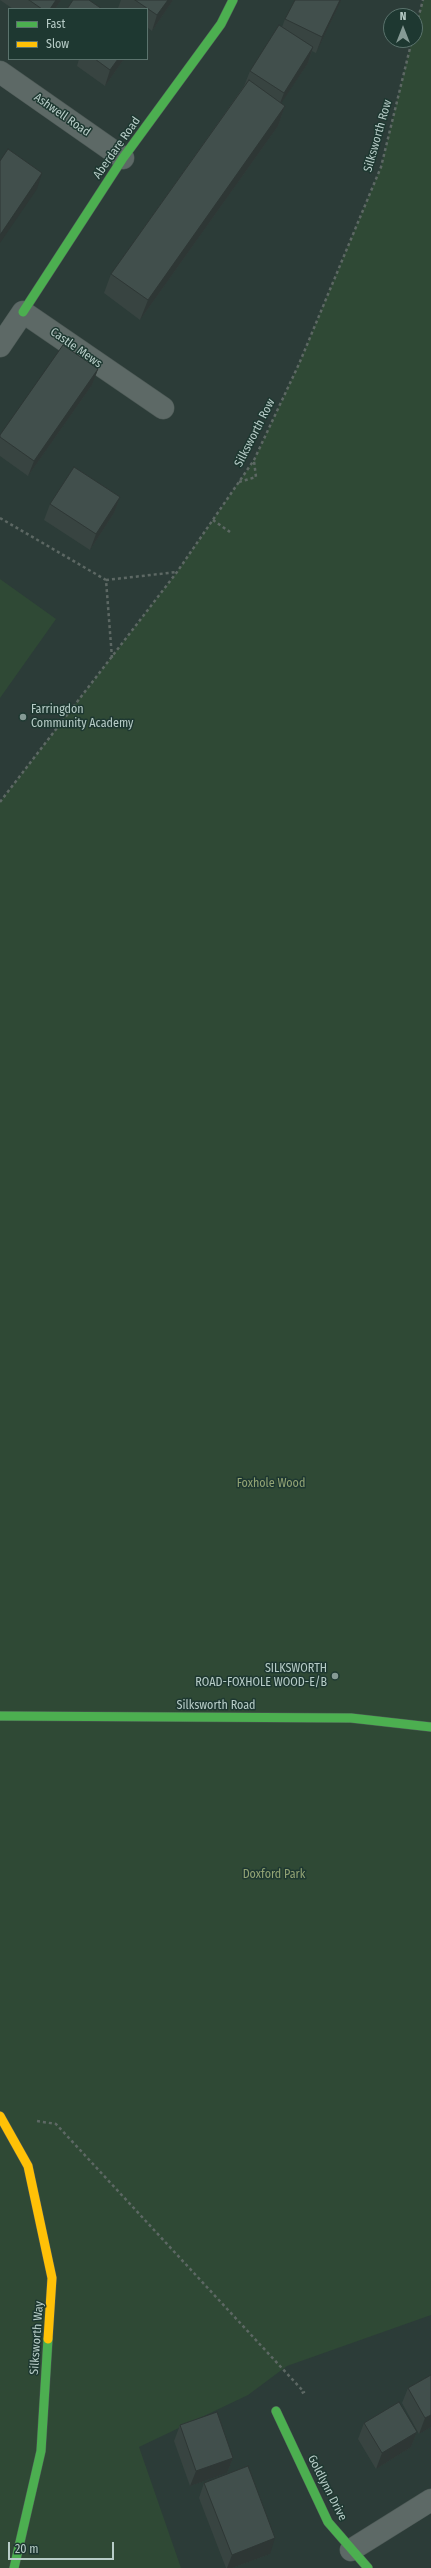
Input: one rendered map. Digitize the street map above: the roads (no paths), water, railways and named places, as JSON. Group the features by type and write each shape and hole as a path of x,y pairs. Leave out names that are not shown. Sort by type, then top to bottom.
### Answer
{"street":[{"name":"Aberdare Road","path":"23,312 123,158 221,24 233,0"},
{"name":"Ashwell Road","path":"0,72 123,158"},
{"path":"0,346 23,312"},
{"name":"Castle Mews","path":"23,312 163,408"},
{"name":"Silksworth Road","path":"0,1716 351,1718 431,1727"},
{"name":"Silksworth Way","path":"0,2117 28,2166 52,2278 42,2451 14,2568"},
{"name":"Goldlynn Drive","path":"276,2411 328,2522 368,2568"},
{"path":"351,2550 431,2500"}],"place":[{"name":"Farringdon Community Academy","path":"23,717"},
{"name":"SILKSWORTH ROAD-FOXHOLE WOOD-E/B","path":"335,1676"}],"park label":[{"name":"Foxhole Wood","path":"271,1484"},
{"name":"Doxford Park","path":"274,1875"}]}
